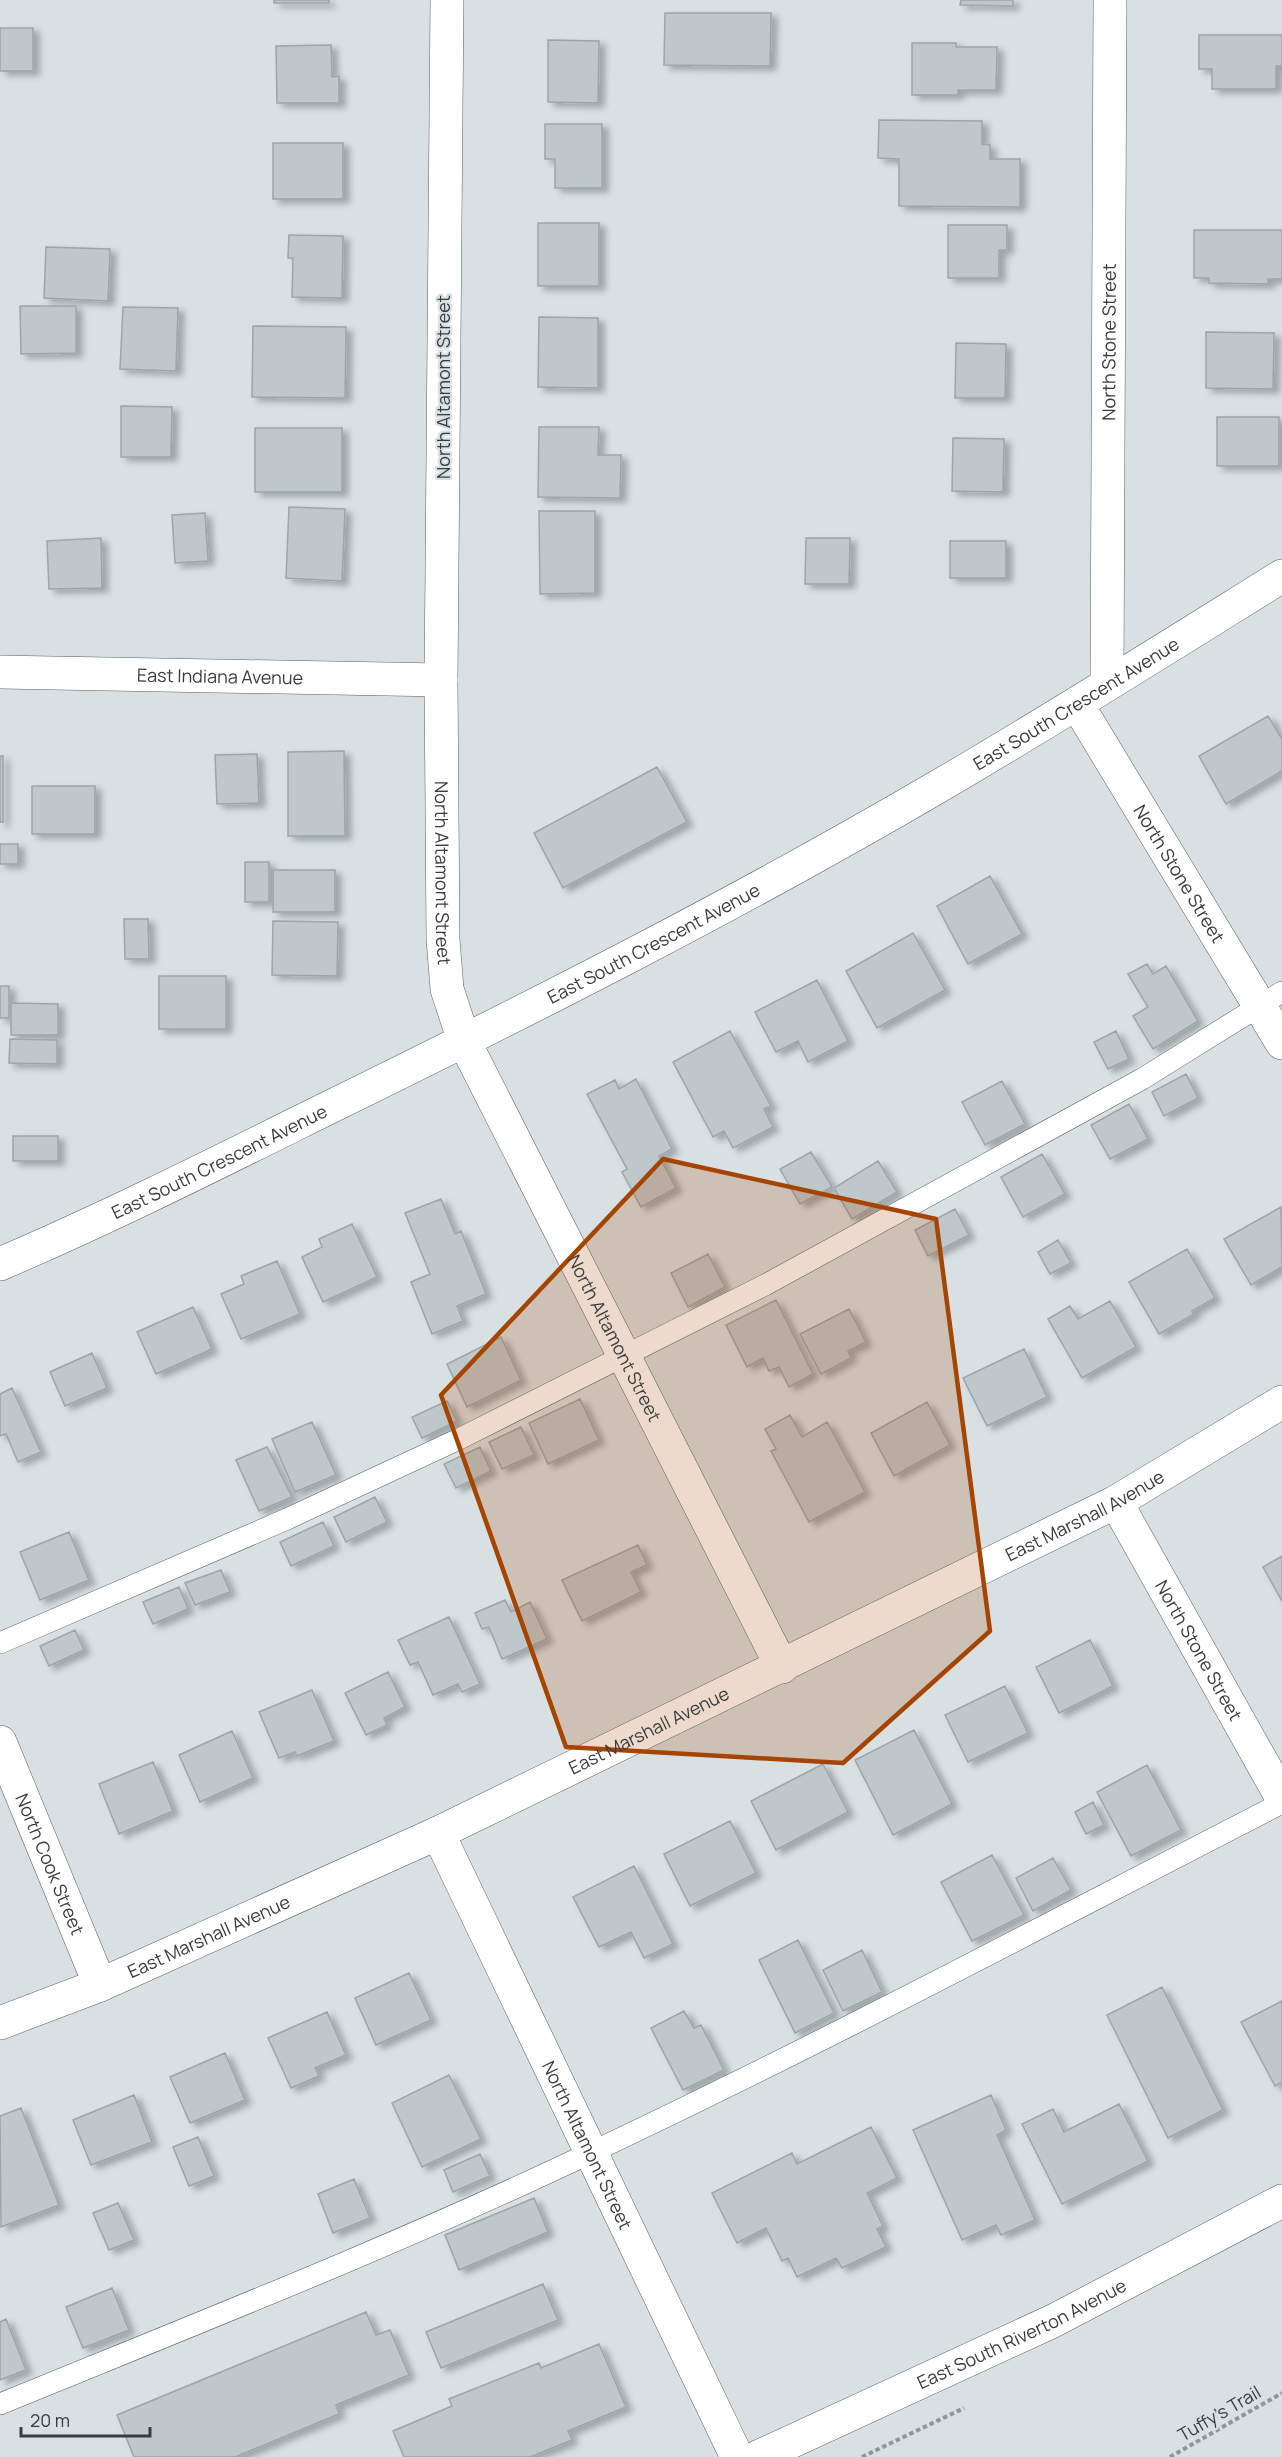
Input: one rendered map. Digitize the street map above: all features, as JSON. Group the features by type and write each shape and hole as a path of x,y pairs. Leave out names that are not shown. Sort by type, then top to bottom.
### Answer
{"street":[{"name":"North Altamont Street","path":"447,0 441,680 443,939 447,989 464,1041 782,1667"},
{"name":"North Stone Street","path":"1107,684 1110,0"},
{"name":"East South Crescent Avenue","path":"0,1264 194,1174 464,1041 806,861 1077,704 1282,576"},
{"name":"East Indiana Avenue","path":"0,672 441,680"},
{"name":"North Stone Street","path":"1077,704 1271,999 1282,1043"},
{"name":"East Marshall Avenue","path":"0,2023 100,1985 438,1833 782,1667 1116,1502 1282,1402"},
{"name":"North Stone Street","path":"1116,1502 1282,1798"},
{"name":"North Cook Street","path":"0,1742 100,1985"},
{"name":"North Altamont Street","path":"438,1833 737,2457"},
{"name":"East South Riverton Avenue","path":"758,2457 1053,2321 1282,2201"}],"lane":[{"path":"0,1643 298,1514 459,1439 765,1285 1142,1079 1271,999"},
{"path":"0,2403 393,2242 590,2153 908,1995 1282,1803"}],"path":[{"name":"Tuffy's Trail","path":"1170,2457 1282,2393"}],"highlighted area":[{"path":"663,1159 936,1219 990,1631 843,1763 566,1747 441,1395"}],"building":[{"path":"274,0 329,0 329,3 274,3"},
{"path":"961,0 1013,0 1013,6 960,5"},
{"path":"665,13 771,13 770,66 664,65"},
{"path":"0,28 33,28 33,71 0,71"},
{"path":"1199,35 1282,35 1282,66 1276,66 1276,89 1212,89 1212,69 1199,69"},
{"path":"548,40 599,41 598,103 548,102"},
{"path":"912,43 956,43 956,47 997,47 996,90 958,90 958,95 912,95"},
{"path":"331,45 332,77 339,76 339,103 277,103 276,46"},
{"path":"879,120 982,121 982,144 990,145 990,159 1020,159 1020,207 899,206 899,159 878,158"},
{"path":"545,124 602,124 602,188 555,188 555,159 545,159"},
{"path":"273,143 343,143 343,199 273,199"},
{"path":"538,223 599,223 599,286 538,286"},
{"path":"948,225 1007,225 1007,250 999,250 999,278 948,278"},
{"path":"1194,230 1282,230 1282,279 1268,279 1268,284 1209,283 1209,278 1194,278"},
{"path":"289,235 343,236 342,298 292,297 293,258 288,258"},
{"path":"46,247 110,249 108,301 44,298"},
{"path":"20,306 76,306 76,353 21,354"},
{"path":"123,307 178,308 176,371 120,369"},
{"path":"539,317 598,318 598,388 538,387"},
{"path":"253,326 346,327 345,398 252,397"},
{"path":"1206,332 1274,333 1273,389 1206,388"},
{"path":"956,343 1006,344 1005,398 955,398"},
{"path":"121,406 172,407 171,457 121,457"},
{"path":"1217,417 1279,417 1279,466 1217,466"},
{"path":"539,427 599,427 598,455 621,455 620,498 538,497"},
{"path":"255,428 342,428 342,492 255,492"},
{"path":"953,438 1004,439 1003,492 952,491"},
{"path":"289,507 345,509 342,581 286,578"},
{"path":"539,511 595,511 595,593 540,594"},
{"path":"205,513 208,561 175,563 172,515"},
{"path":"101,538 102,588 49,589 47,541"},
{"path":"806,538 850,538 849,584 805,584"},
{"path":"950,541 1006,541 1006,578 950,578"},
{"path":"1268,716 1282,739 1282,771 1226,804 1199,756"},
{"path":"344,751 345,836 288,836 288,752"},
{"path":"257,754 259,803 217,804 215,755"},
{"path":"0,756 3,756 3,822 0,822"},
{"path":"657,767 687,822 563,888 534,833"},
{"path":"32,786 95,786 95,834 32,834"},
{"path":"0,844 18,844 18,864 0,864"},
{"path":"245,862 269,862 269,902 245,902"},
{"path":"273,870 335,870 335,912 273,912"},
{"path":"990,876 1022,934 968,964 937,906"},
{"path":"124,919 148,919 149,959 125,959"},
{"path":"273,921 338,922 337,976 272,975"},
{"path":"913,933 945,990 877,1028 846,971"},
{"path":"1147,964 1153,974 1166,966 1198,1021 1153,1049 1133,1016 1148,1007 1128,974"},
{"path":"159,976 226,976 226,1029 159,1029"},
{"path":"817,980 848,1041 808,1062 798,1041 776,1052 755,1012"},
{"path":"0,986 9,986 9,1018 0,1018"},
{"path":"11,1003 58,1004 58,1035 11,1035"},
{"path":"730,1031 771,1106 764,1109 773,1127 733,1148 724,1131 713,1137 673,1062"},
{"path":"1116,1031 1129,1059 1108,1069 1094,1042"},
{"path":"10,1039 57,1040 57,1064 9,1063"},
{"path":"1186,1074 1198,1098 1164,1116 1152,1092"},
{"path":"636,1079 672,1149 659,1156 676,1188 641,1207 622,1172 627,1169 587,1094 615,1080 619,1089"},
{"path":"1002,1081 1025,1124 985,1145 962,1102"},
{"path":"1129,1104 1148,1139 1110,1159 1091,1125"},
{"path":"13,1136 58,1136 58,1161 13,1161"},
{"path":"811,1152 832,1187 800,1204 780,1169"},
{"path":"1042,1154 1065,1194 1023,1217 1001,1177"},
{"path":"878,1161 897,1192 852,1219 834,1188"},
{"path":"441,1199 455,1234 461,1231 486,1294 457,1306 463,1321 432,1334 411,1282 430,1274 405,1213"},
{"path":"1281,1207 1282,1267 1251,1285 1224,1239"},
{"path":"955,1209 969,1235 928,1256 915,1230"},
{"path":"352,1224 377,1277 323,1302 302,1257 322,1247 319,1239"},
{"path":"1058,1240 1071,1263 1050,1274 1038,1252"},
{"path":"1187,1249 1215,1298 1192,1311 1194,1314 1159,1334 1129,1282"},
{"path":"708,1254 725,1287 688,1307 671,1273"},
{"path":"277,1261 300,1314 241,1339 221,1294 244,1284 241,1276"},
{"path":"776,1300 813,1374 789,1387 779,1367 769,1371 763,1358 747,1367 726,1325"},
{"path":"1110,1301 1136,1347 1082,1378 1048,1319 1070,1306 1078,1319"},
{"path":"193,1307 212,1349 156,1374 137,1332"},
{"path":"849,1309 866,1342 848,1351 851,1358 821,1374 800,1334"},
{"path":"501,1337 521,1380 467,1407 447,1364"},
{"path":"1024,1349 1047,1397 987,1426 963,1378"},
{"path":"92,1353 107,1388 65,1406 50,1372"},
{"path":"12,1388 41,1452 18,1462 6,1434 0,1436 0,1394"},
{"path":"580,1399 599,1440 548,1464 529,1423"},
{"path":"447,1401 457,1421 422,1438 412,1417"},
{"path":"927,1402 950,1445 894,1476 871,1433"},
{"path":"790,1415 802,1437 827,1422 865,1492 809,1522 771,1451 776,1449 765,1429"},
{"path":"312,1422 336,1475 295,1492 272,1439"},
{"path":"521,1427 534,1455 502,1469 489,1442"},
{"path":"267,1447 292,1497 259,1511 236,1460"},
{"path":"480,1447 491,1471 456,1488 444,1464"},
{"path":"375,1497 387,1522 346,1542 334,1517"},
{"path":"323,1522 334,1546 291,1566 280,1542"},
{"path":"69,1532 89,1580 40,1600 20,1552"},
{"path":"638,1545 647,1565 631,1572 641,1592 582,1621 562,1580"},
{"path":"1282,1556 1282,1601 1263,1567"},
{"path":"221,1570 230,1592 195,1605 185,1583"},
{"path":"179,1587 188,1609 153,1624 143,1602"},
{"path":"505,1600 511,1612 530,1602 547,1639 502,1659 489,1627 482,1629 475,1613"},
{"path":"449,1617 480,1684 462,1692 458,1684 433,1695 418,1662 410,1665 398,1640"},
{"path":"75,1630 84,1650 49,1666 40,1646"},
{"path":"1090,1640 1113,1686 1059,1713 1036,1667"},
{"path":"388,1672 405,1707 384,1718 387,1725 366,1735 345,1693"},
{"path":"1005,1686 1028,1733 968,1762 945,1715"},
{"path":"312,1690 334,1741 297,1756 295,1752 279,1758 259,1712"},
{"path":"914,1730 952,1804 893,1835 855,1760"},
{"path":"232,1731 253,1778 200,1802 179,1755"},
{"path":"153,1762 173,1811 119,1834 99,1784"},
{"path":"823,1764 848,1812 776,1850 751,1801"},
{"path":"1147,1765 1181,1830 1131,1856 1097,1792"},
{"path":"1093,1802 1104,1825 1086,1834 1075,1812"},
{"path":"730,1821 756,1873 690,1906 664,1854"},
{"path":"992,1855 1024,1915 972,1941 941,1882"},
{"path":"1053,1858 1071,1890 1033,1911 1016,1878"},
{"path":"634,1866 673,1944 644,1958 631,1932 599,1947 573,1897"},
{"path":"798,1940 834,2013 795,2033 759,1960"},
{"path":"862,1950 882,1992 843,2011 823,1970"},
{"path":"409,1973 431,2020 376,2045 355,1998"},
{"path":"1162,1987 1223,2110 1168,2138 1107,2015"},
{"path":"1282,2001 1282,2082 1275,2086 1241,2022"},
{"path":"684,2011 694,2028 701,2025 724,2070 683,2090 651,2028"},
{"path":"327,2012 346,2055 315,2068 319,2076 291,2088 268,2038"},
{"path":"225,2053 245,2100 190,2123 170,2077"},
{"path":"449,2075 481,2139 422,2167 392,2103"},
{"path":"134,2095 152,2142 91,2165 73,2120"},
{"path":"991,2095 1006,2130 997,2135 1035,2220 1001,2235 996,2225 962,2240 913,2130"},
{"path":"1119,2104 1148,2161 1062,2204 1022,2124 1053,2109 1064,2132"},
{"path":"21,2108 59,2205 1,2227 0,2116"},
{"path":"871,2127 897,2178 867,2193 883,2226 877,2229 886,2247 842,2268 836,2258 797,2277 788,2258 782,2261 766,2228 737,2243 712,2193 792,2153 797,2164"},
{"path":"198,2137 214,2176 189,2186 173,2147"},
{"path":"480,2154 490,2176 453,2192 444,2170"},
{"path":"354,2179 370,2218 333,2233 318,2194"},
{"path":"534,2198 548,2232 459,2270 445,2235"},
{"path":"118,2203 134,2240 109,2250 93,2213"},
{"path":"543,2284 558,2320 441,2368 426,2332"},
{"path":"112,2288 129,2330 83,2348 66,2307"},
{"path":"366,2312 376,2335 390,2330 409,2375 336,2405 339,2414 235,2457 134,2457 117,2415"},
{"path":"6,2319 26,2370 0,2380 0,2322"},
{"path":"599,2344 626,2407 568,2431 572,2440 530,2457 404,2457 393,2431 452,2406 449,2399 539,2363 541,2368"}]}
